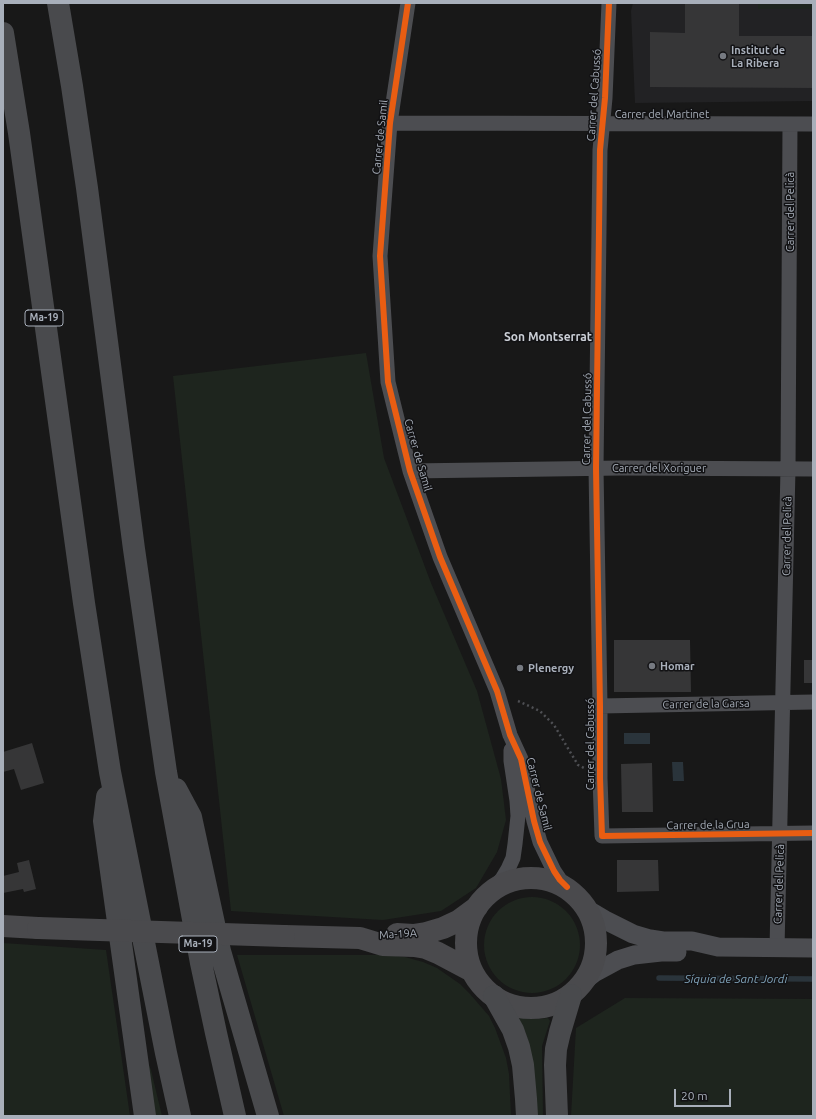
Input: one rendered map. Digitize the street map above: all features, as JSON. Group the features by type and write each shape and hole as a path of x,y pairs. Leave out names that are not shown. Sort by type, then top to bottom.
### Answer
{"highway":[{"name":"Ma-19","path":"58,3 86,181 134,548 166,772 201,963 235,1116"},
{"name":"Ma-19","path":"3,33 19,133 84,603 110,772 180,1116"},
{"path":"110,772 104,821 145,1116"},
{"path":"166,772 191,817 220,951 268,1116"},
{"path":"557,1116 555,1065 556,1049 560,1032 578,988"},
{"path":"494,996 513,1030 519,1047 527,1116"}],"main road":[{"path":"523,878 545,879 556,882 567,888 582,901 592,919 597,940 595,961 591,970 578,988 553,1004 543,1007 532,1008 512,1006 494,996 485,989 472,971 467,959 466,938 471,917 476,907 492,890 512,880 523,878"},
{"name":"Ma-19A","path":"3,926 360,938 382,934 413,935 432,931 458,921 476,907"},
{"name":"Ma-19A","path":"360,938 383,944 426,948 438,952 472,971"}],"street":[{"name":"Carrer de Samil","path":"408,3 390,123 380,256 388,382 410,470 440,557 497,691 510,735 521,759 540,842 554,872 567,888"},
{"name":"Carrer del Cabussó","path":"602,836 596,468 600,150 605,98 610,3"},
{"name":"Carrer del Martinet","path":"390,123 813,124"},
{"name":"Carrer del Pelicà","path":"777,948 788,469 790,124"},
{"name":"Carrer del Xoriguer","path":"410,470 596,468 813,469"},
{"name":"Carrer de la Garsa","path":"600,706 813,702"},
{"name":"Carrer de Samil","path":"492,890 502,879 513,858 517,831 517,800 511,761 510,735"},
{"name":"Carrer de la Grua","path":"602,836 813,833"},
{"path":"588,910 633,934 646,938 692,941 718,947"},
{"path":"578,988 594,973 618,960 634,955 661,952 691,952 718,947 813,948"}],"path":[{"path":"497,691 540,711 554,725 578,765 600,778"}],"shaded area":[{"name":"Institut de La Ribera","path":"633,3 813,3 813,101 635,103 631,11"},
{"path":"758,3 813,3 813,9 758,9"},
{"path":"366,353 384,458 431,583 477,691 501,779 506,820 497,852 476,888 441,911 383,920 231,911 173,376"},
{"path":"624,733 650,733 650,744 624,744"},
{"path":"672,762 683,762 684,781 673,781"},
{"path":"532,897 550,901 566,911 576,927 580,945 576,963 566,979 550,989 532,993 514,989 498,979 488,963 484,945 488,927 498,911 514,901"},
{"path":"3,943 106,950 130,1116 3,1116"},
{"path":"237,955 388,955 405,957 437,968 460,984 470,994 489,1016 495,1028 506,1058 509,1074 511,1116 284,1116"},
{"path":"625,998 813,999 813,1116 571,1116 576,1028"},
{"path":"520,1018 548,1018 550,1021 542,1046 543,1116 536,1116 528,1041 525,1031 518,1020"},
{"path":"148,1063 151,1070 162,1116 155,1116"}],"building":[{"path":"685,3 739,3 739,36 813,36 813,88 650,87 650,32 685,33"},
{"name":"Homar","path":"614,640 690,640 691,692 614,692"},
{"path":"804,660 813,660 813,683 804,683"},
{"path":"32,743 44,783 21,790 14,769 3,772 3,752"},
{"path":"652,763 653,812 622,812 621,764"},
{"path":"29,860 36,889 24,892 23,889 3,893 3,876 19,872 17,863"},
{"path":"617,860 658,860 659,891 617,892"}],"waterway":[{"name":"Síquia de Sant Jordi","path":"659,978 813,979"}],"cycle path":[{"path":"408,3 390,123 380,256 388,382 410,471 440,557 497,691 510,735 521,759 540,842 554,871 567,887"},
{"path":"609,3 605,98 600,150 596,468 602,836 813,833"}],"place":[{"name":"Institut de La Ribera","path":"723,56"},
{"name":"Homar","path":"652,666"},
{"name":"Plenergy","path":"520,668"}],"district":[{"name":"Son Montserrat","path":"548,337"}]}
